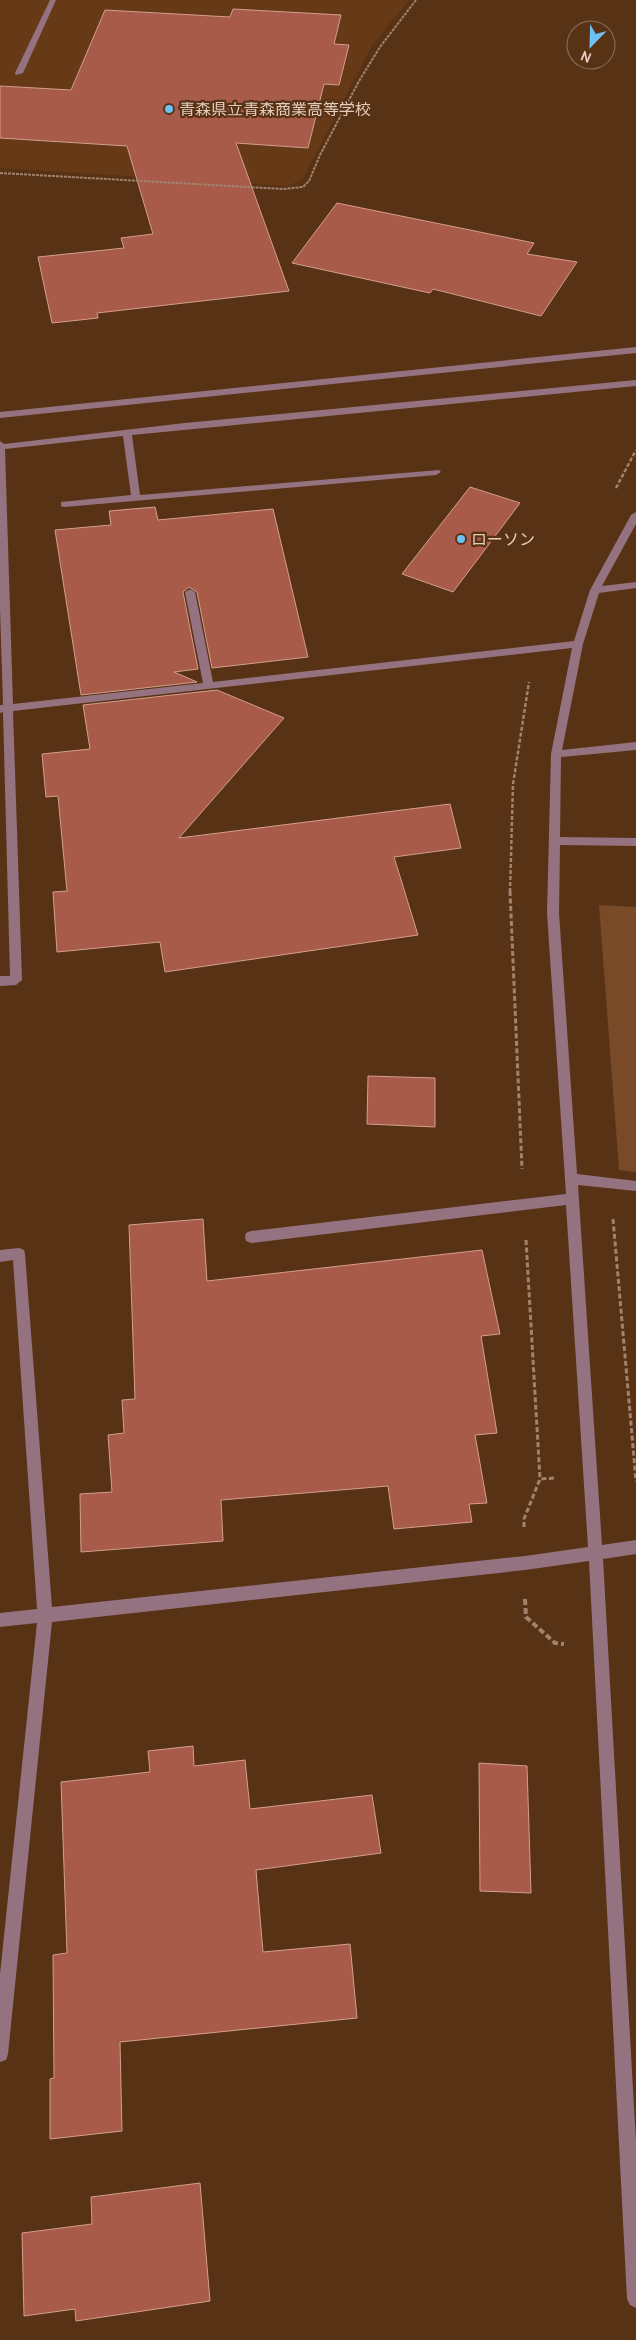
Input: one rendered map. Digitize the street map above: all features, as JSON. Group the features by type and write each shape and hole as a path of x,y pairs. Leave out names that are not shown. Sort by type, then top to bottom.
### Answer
{"street":[{"path":"18,73 53,0"},
{"path":"0,415 636,350"},
{"path":"0,981 16,980 4,709 0,446 636,383"},
{"path":"127,432 136,498"},
{"path":"64,504 436,472"},
{"path":"636,515 596,590 578,644 556,754 553,913 595,1554 636,2299"},
{"path":"596,590 636,585"},
{"path":"190,592 209,686"},
{"path":"4,709 578,644"},
{"path":"556,754 636,746"},
{"path":"554,841 636,842"},
{"path":"571,1179 636,1186"},
{"path":"251,1237 572,1199"},
{"path":"0,1256 19,1254 45,1614 0,2054"},
{"path":"0,1620 595,1554 636,1547"}],"path":[{"path":"0,173 283,189 303,187 309,181 320,155 359,81 380,47 416,0"},
{"path":"610,1183 636,1481"}],"shaded area":[{"name":"青森県立青森商業高等学校","path":"0,0 409,0 373,44 302,180 287,186 0,168"},
{"path":"599,905 636,907 636,1172 619,1170"}],"building":[{"name":"青森県立青森商業高等学校","path":"233,9 341,15 334,44 349,45 339,85 324,84 308,148 236,143 289,291 97,313 98,318 52,323 38,257 124,248 121,238 153,234 127,146 0,138 0,86 71,90 105,10 230,17"},
{"path":"337,203 534,243 527,254 577,262 541,316 433,289 430,293 292,263"},
{"name":"ローソン","path":"470,487 520,503 453,592 402,574"},
{"path":"155,507 158,520 273,509 308,657 212,668 197,592 189,587 183,592 198,669 174,672 197,682 81,695 55,530 111,525 109,511"},
{"path":"217,690 284,718 179,838 450,804 461,848 394,857 418,935 165,972 160,942 57,952 53,892 67,891 58,796 46,797 42,754 90,749 83,705"},
{"path":"368,1076 435,1078 435,1127 367,1124"},
{"path":"203,1219 207,1281 482,1250 500,1334 481,1336 497,1433 475,1435 487,1503 469,1504 472,1522 394,1529 388,1486 221,1500 223,1541 81,1552 80,1494 112,1492 108,1435 124,1433 122,1400 135,1399 129,1225"},
{"path":"193,1746 194,1766 245,1760 250,1809 372,1795 381,1853 256,1870 263,1952 350,1944 357,2018 120,2042 122,2131 50,2139 50,2079 54,2078 53,1955 67,1953 61,1782 150,1772 148,1751"},
{"path":"479,1763 527,1766 531,1893 480,1891"},
{"path":"200,2183 210,2301 76,2321 75,2309 24,2316 22,2233 92,2224 91,2197"}],"place":[{"name":"青森県立青森商業高等学校","path":"169,109"},
{"name":"ローソン","path":"461,539"}]}
